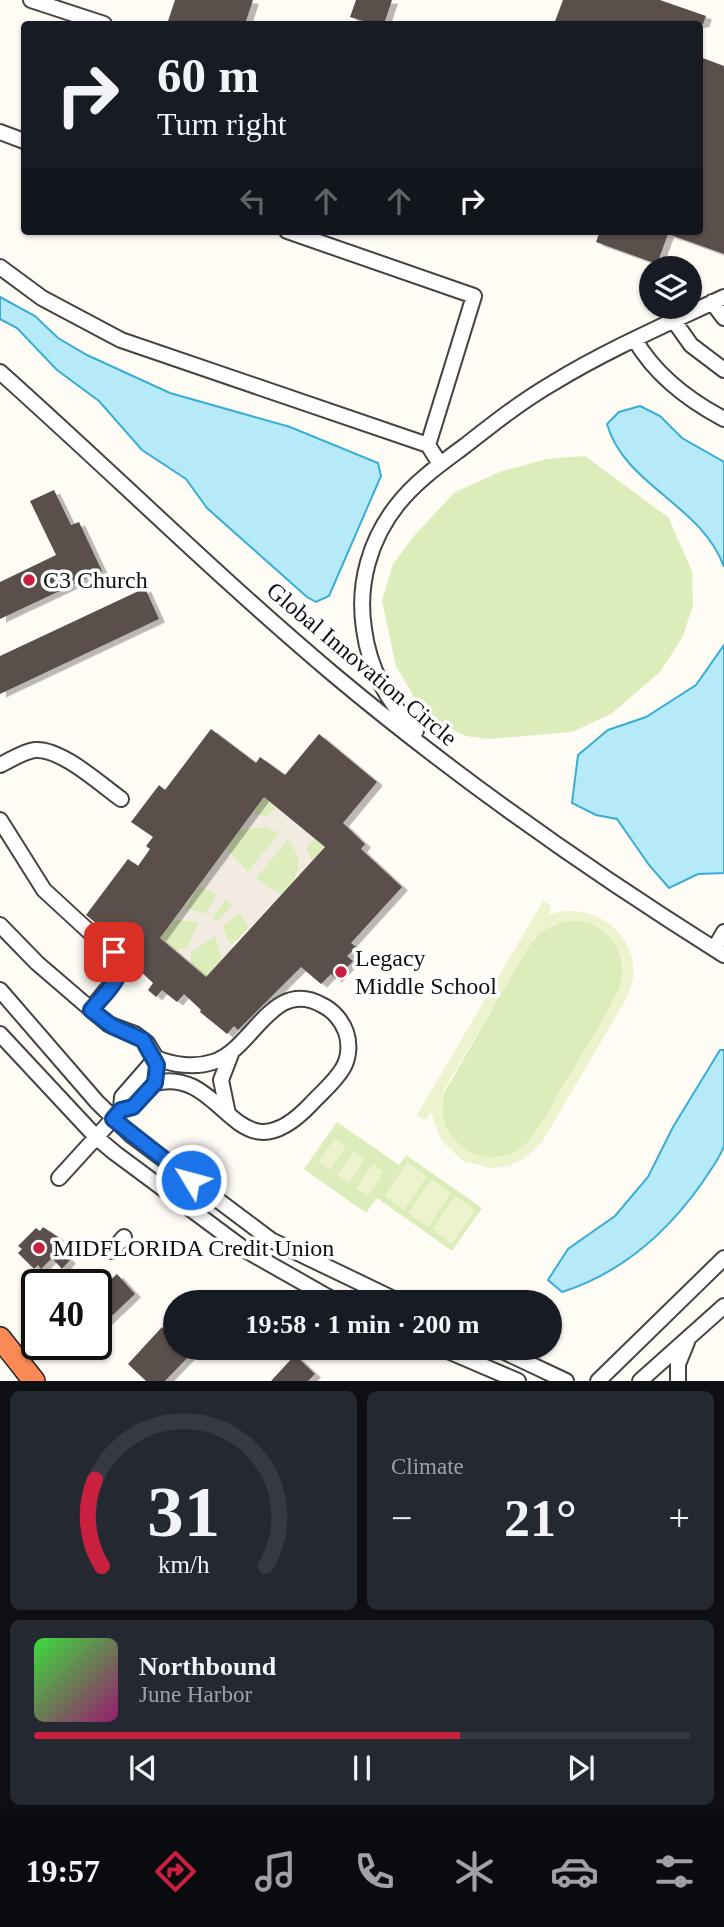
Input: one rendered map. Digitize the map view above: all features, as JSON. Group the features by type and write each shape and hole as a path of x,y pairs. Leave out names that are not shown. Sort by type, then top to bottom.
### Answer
{"highway":[{"path":"0,1338 34,1381"}],"street":[{"path":"31,0 95,21"},
{"path":"0,132 21,140"},
{"path":"299,235 474,296 428,445"},
{"path":"0,267 42,298 121,340 428,445 440,464"},
{"path":"459,773 391,702 372,665 362,621 365,574 378,535 404,496 440,464 552,383 718,299 724,318"},
{"path":"674,321 685,339 724,370"},
{"path":"635,340 649,362 674,387 724,419"},
{"name":"Global Innovation Circle","path":"0,372 300,645 459,773 555,844 719,952"},
{"path":"0,765 32,750 48,751 60,755 121,799"},
{"path":"0,820 44,890 120,960 120,973 91,1010"},
{"path":"0,925 19,947 91,1010 112,1026 139,1037 156,1058 155,1083"},
{"path":"719,952 724,932"},
{"path":"0,990 117,1115 271,1240 376,1290"},
{"path":"59,1178 117,1115 133,1107 155,1083 170,1080 191,1085 228,1114 255,1131 284,1129 340,1073 348,1056 349,1044 344,1027 330,1010 311,1000 296,999 275,1008 232,1052 221,1080 228,1114"},
{"path":"0,1034 97,1138 179,1203 247,1251 316,1290"},
{"path":"156,1058 201,1065 232,1052"},
{"path":"117,1115 122,1097 156,1058"},
{"path":"112,1251 124,1237"},
{"path":"598,1381 724,1258"},
{"path":"640,1381 724,1306"},
{"path":"678,1381 678,1364 690,1336"},
{"path":"469,1360 516,1380"},
{"path":"521,1360 566,1381"}],"green space":[{"path":"585,456 668,517 692,571 693,606 682,638 660,672 611,714 572,732 489,739 466,736 442,725 417,702 396,666 382,601 393,564 414,536 455,492 502,471 547,459"},
{"path":"264,797 276,807 268,817 253,813"},
{"path":"266,826 281,832 248,872 226,849 240,830"},
{"path":"314,838 325,847 312,862 306,848"},
{"path":"288,839 298,855 299,869 281,895 255,879"},
{"path":"198,886 217,894 206,914 185,909"},
{"path":"226,899 233,905 217,922 212,918"},
{"path":"543,901 552,906 548,915 568,911 586,913 603,920 617,931 627,945 633,963 632,981 625,1001 542,1142 524,1159 509,1166 490,1168 463,1161 441,1140 431,1112 426,1120 417,1115","holes":["581,920 593,924 611,937 617,946 623,967 619,990 605,1016 541,1125 528,1142 513,1153 496,1157 480,1156 465,1149 453,1138 445,1123 442,1106 445,1088 534,938 555,923"]},
{"path":"240,912 249,928 231,946 222,927"},
{"path":"174,919 199,922 187,948 176,951 160,938"},
{"path":"566,920 592,924 603,930 611,939 622,961 620,987 573,1073 530,1139 521,1149 506,1156 482,1157 460,1147 450,1136 442,1108 444,1093 529,945 544,929"},
{"path":"215,935 222,959 206,977 191,964 191,952"},
{"path":"337,1122 399,1165 406,1155 482,1208 452,1251 377,1198 366,1213 304,1169"},
{"path":"335,1138 346,1146 330,1170 318,1162"},
{"path":"354,1151 365,1159 349,1183 337,1175"},
{"path":"407,1163 427,1176 404,1210 384,1196"},
{"path":"373,1164 384,1172 368,1196 356,1188"},
{"path":"431,1179 451,1193 428,1227 408,1213"},
{"path":"455,1196 475,1210 452,1244 432,1229"}],"shaded area":[{"path":"276,807 314,838 306,848 312,862 298,877 298,856 288,839 256,878 281,895 249,928 240,912 222,927 231,946 235,946 222,959 215,935 191,952 191,964 176,951 187,948 199,922 174,919 185,903 186,909 206,914 217,894 198,886 226,849 248,872 280,833 262,826 240,830 253,813 268,817","holes":["226,899 233,905 216,922 212,918"]}],"water":[{"path":"0,297 35,316 58,338 87,355 170,393 290,427 378,463 381,476 329,596 316,602 307,597 207,508 186,479 142,450 99,401 57,370 17,328 0,319"},
{"path":"640,406 660,416 682,438 724,462 724,567 699,527 646,480 616,445 607,424 619,412"},
{"path":"724,645 724,873 698,874 669,888 649,865 617,819 596,815 572,803 578,755 608,730 646,717 696,685"},
{"path":"720,1050 724,1050 724,1146 702,1183 673,1219 641,1250 604,1274 562,1292 548,1280 568,1249 615,1216 648,1177 673,1127"}],"building":[{"path":"175,0 253,0 246,21 168,21"},
{"path":"356,0 392,0 385,21 363,21 350,17"},
{"path":"563,0 660,0 706,16 703,24 703,21 555,21"},
{"path":"703,58 724,66 724,254 671,235 703,235"},
{"path":"599,235 668,235 660,256 639,258 596,242"},
{"path":"54,490 71,525 79,522 102,571 0,619 0,582 56,555 30,501"},
{"path":"145,588 159,619 0,694 0,656"},
{"path":"211,729 256,763 260,757 285,775 319,734 377,782 343,823 365,844 361,849 402,887 351,943 356,947 347,956 353,961 336,979 331,974 321,984 301,967 238,1030 234,1026 227,1034 200,1012 184,994 177,1002 162,990 156,997 148,990 153,983 136,967 141,960 86,915 128,859 138,866 150,849 146,846 153,837 131,822 159,785 165,790","holes":["264,797 325,847 206,977 160,938"]},
{"name":"MIDFLORIDA Credit Union","path":"43,1227 58,1237 56,1239 60,1243 56,1247 70,1260 62,1269 52,1258 41,1269 38,1265 34,1269 18,1253 22,1249 18,1246 36,1228 40,1231"},
{"path":"117,1274 135,1294 112,1316 112,1279"},
{"path":"162,1327 163,1360 185,1360 165,1381 146,1381 128,1364"},
{"path":"290,1360 300,1360 315,1374 308,1381 271,1381"}],"place":[{"name":"C3 Church","path":"29,580"},
{"name":"Legacy Middle School","path":"341,972"},
{"name":"MIDFLORIDA Credit Union","path":"39,1248"}],"route":[{"path":"114,952 120,960 120,973 91,1010 112,1026 131,1032 147,1043 156,1058 158,1072 155,1083 133,1107 121,1110 113,1119 191,1180"}]}
